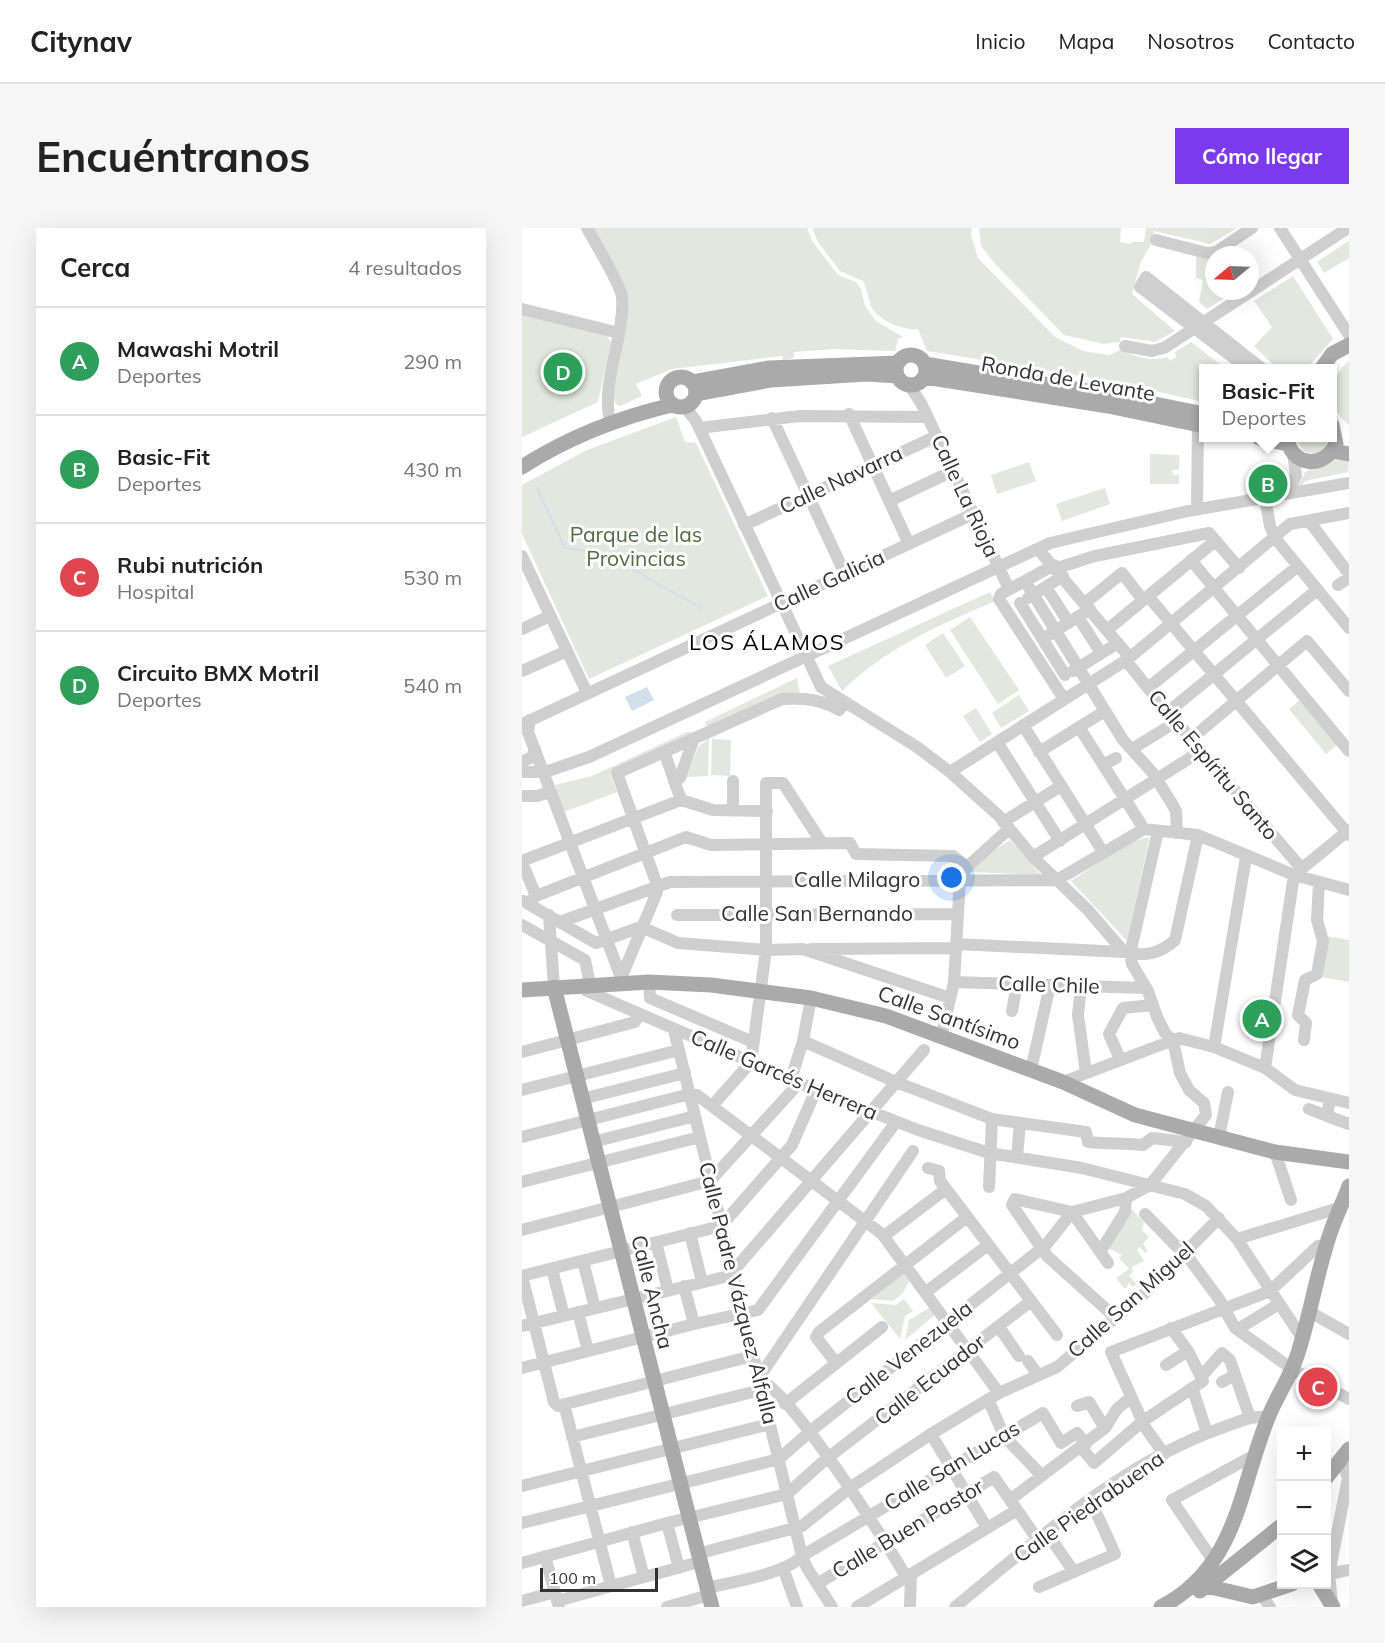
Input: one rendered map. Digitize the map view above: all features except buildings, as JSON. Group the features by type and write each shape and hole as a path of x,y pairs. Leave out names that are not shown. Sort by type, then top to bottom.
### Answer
{"main road":[{"path":"1325,364 1332,354 1349,345 1335,364"},
{"name":"Ronda de Levante","path":"522,467 566,443 647,411 771,380 847,375 912,375 1111,395 1199,420"},
{"name":"Ronda de Levante","path":"647,411 674,378 684,376 689,401"},
{"path":"665,391 689,401"},
{"path":"1338,439 1349,454"},
{"path":"1290,445 1309,462 1323,460 1336,442"},
{"name":"Calle Santísimo","path":"522,990 622,979 760,990 811,998 886,1016 1064,1082 1190,1136 1219,1137 1275,1152 1349,1161"},
{"name":"Calle Ancha","path":"554,987 709,1597"},
{"path":"1168,1605 1214,1562 1239,1510 1268,1417 1292,1369 1329,1241 1337,1232 1349,1186"},
{"path":"1331,1472 1345,1454"},
{"path":"1168,1605 1206,1586 1277,1528"},
{"path":"1206,1586 1253,1597 1263,1603 1284,1589"},
{"path":"1327,1589 1333,1607"}],"street":[{"path":"587,228 622,295 619,333 607,410 611,425"},
{"path":"1156,240 1207,253 1216,252 1252,228"},
{"path":"1280,228 1349,335"},
{"path":"1125,346 1158,350 1199,326 1348,228"},
{"path":"1241,364 1199,326 1146,277 1140,287 1199,326 1254,364"},
{"path":"522,309 619,333"},
{"name":"Calle La Rioja","path":"912,375 921,403 1009,589"},
{"path":"689,401 699,428 820,687 917,747 950,772 1007,826 1033,857 1057,880 1112,946"},
{"path":"699,428 772,418 849,414 928,417"},
{"path":"849,414 909,544"},
{"path":"772,418 845,574"},
{"name":"Calle Navarra","path":"744,525 937,436"},
{"path":"1197,509 1201,442"},
{"path":"1286,494 1296,477 1290,445"},
{"path":"1286,494 1294,487 1309,462"},
{"path":"889,501 953,471"},
{"path":"522,772 545,772 589,757 998,567 1077,535 1197,509 1349,483"},
{"path":"1265,498 1269,526 1275,538 1349,628"},
{"name":"Calle Galicia","path":"526,722 973,514"},
{"path":"950,772 1128,659 1290,524 1348,515"},
{"path":"1309,521 1349,576 1338,585"},
{"path":"1064,699 999,599 1001,594 1025,582 1095,556 1209,533 1239,568"},
{"path":"1107,630 1215,541"},
{"name":"Calle Espíritu Santo","path":"1038,549 1059,569 1118,643 1128,663 1202,751 1298,872"},
{"path":"522,556 587,693"},
{"path":"1191,560 1349,751"},
{"path":"1148,688 1298,566"},
{"path":"1007,611 1046,587 1059,569"},
{"path":"1030,647 1074,620 1122,573 1171,623 1348,833 1298,872 1265,1068"},
{"path":"522,587 534,581"},
{"path":"1025,582 1105,711 1157,779 1176,811 1177,833"},
{"path":"1046,587 1101,653"},
{"path":"1132,749 1172,717 1213,674 1317,590"},
{"path":"1020,603 1065,675"},
{"path":"522,629 550,616"},
{"path":"1191,739 1307,642 1349,691"},
{"path":"1054,683 1118,643"},
{"path":"522,671 567,651"},
{"path":"622,979 657,892 657,885 617,773 782,699 804,698 828,703 840,710 845,703"},
{"path":"1039,752 1105,711"},
{"path":"522,762 532,757 526,722"},
{"path":"1023,725 1103,852"},
{"path":"1079,727 1144,829"},
{"path":"674,781 680,778 694,738"},
{"path":"529,741 545,772 583,877 594,909 601,941 622,979"},
{"path":"997,742 1060,841"},
{"path":"1033,857 1202,751"},
{"path":"666,757 681,800"},
{"path":"1103,765 1116,758"},
{"path":"733,781 733,810"},
{"path":"712,1106 751,1062 766,950 766,783 783,783 822,843"},
{"path":"941,1038 954,982 960,879 967,867 999,838 1002,829 1035,801 1061,786"},
{"path":"522,796 537,796 551,792"},
{"path":"601,941 555,919 528,900 522,861 681,800 713,810 766,811"},
{"path":"985,851 993,849 1005,837 1007,826"},
{"path":"1057,880 1144,829 1198,836 1246,857 1298,872 1319,883 1349,890"},
{"path":"1116,1318 1042,1248 1014,1208 1013,1202 1017,1198 1072,1212 1126,1198 1149,1185 1206,1115 1204,1103 1189,1090 1180,1073 1171,1040 1165,1034 1127,953 1158,831"},
{"path":"588,984 585,960 601,941 641,927 678,943 766,950 956,946 1112,946 1127,953 1156,953 1166,949 1175,940 1198,836"},
{"path":"528,900 686,837 711,845 850,843 856,854 953,856 967,867"},
{"path":"1214,1047 1246,857"},
{"name":"Calle Milagro","path":"555,919 594,909 670,882 1057,880"},
{"path":"1304,1040 1306,1023 1298,1015 1305,980 1317,974 1323,940 1317,920 1319,883"},
{"name":"Calle San Bernando","path":"677,915 957,914"},
{"path":"554,987 550,940 555,919"},
{"path":"522,925 585,960"},
{"path":"803,950 950,998"},
{"path":"649,982 650,998 753,1042"},
{"name":"Calle Chile","path":"954,982 1145,988"},
{"name":"Calle Garcés Herrera","path":"588,984 587,991 638,1015 896,1122 989,1154 1082,1168 1185,1194 1206,1206 1220,1218 1237,1239 1302,1338"},
{"path":"1012,1011 1017,984"},
{"path":"1031,1070 1050,985"},
{"path":"1081,986 1078,1015 1086,1073"},
{"path":"522,1230 710,1181 752,1137 795,1081 811,998"},
{"path":"1120,1059 1109,1034 1123,1008 1153,1005"},
{"path":"522,1052 635,1022 638,1015"},
{"name":"Calle Padre Vázquez Alfalla","path":"674,1030 802,1556 832,1607"},
{"path":"1064,1082 1179,1038 1214,1047 1265,1068 1295,1090 1349,1103"},
{"path":"802,1041 896,1082 992,1119 1086,1132 1088,1142 1110,1145 1125,1143 1143,1145 1152,1138 1190,1136"},
{"path":"522,1090 679,1050"},
{"path":"528,1325 729,1276 924,1050"},
{"path":"582,1098 685,1072"},
{"path":"752,1356 558,1406 554,1402 544,1362 528,1325 522,1276 721,1226 792,1145 816,1090"},
{"path":"1219,1137 1228,1092"},
{"path":"522,1137 690,1094 697,1095 884,1236 968,1350 993,1396 1004,1436 1042,1476"},
{"path":"1328,1116 1330,1099"},
{"path":"1309,1109 1349,1124"},
{"path":"593,1142 695,1116"},
{"path":"989,1187 992,1119"},
{"path":"522,1368 742,1312 758,1310 896,1122"},
{"path":"1017,1157 1020,1123"},
{"path":"522,1182 700,1137"},
{"path":"759,1385 913,1151"},
{"path":"1275,1152 1292,1200"},
{"path":"928,1168 939,1171 940,1181 1057,1335"},
{"path":"884,1236 946,1189"},
{"path":"1072,1212 1104,1257 1125,1212 1126,1198"},
{"path":"1237,1239 1345,1206"},
{"name":"Calle Venezuela","path":"778,1459 808,1432 1042,1248 1072,1212"},
{"path":"1145,1214 1185,1253 1237,1329 1292,1369 1349,1399"},
{"path":"837,1364 816,1337 968,1217"},
{"name":"Calle San Miguel","path":"522,1601 557,1600 679,1568 698,1558 801,1527 851,1487 931,1434 993,1396 1057,1367 1116,1318 1220,1218"},
{"path":"690,1233 702,1282"},
{"path":"1164,1454 1143,1421 1111,1352 1270,1291 1318,1246 1329,1241"},
{"path":"656,1242 668,1290"},
{"path":"926,1292 988,1245"},
{"path":"583,1261 595,1308"},
{"path":"552,1269 564,1316"},
{"path":"684,1286 694,1324"},
{"name":"Calle Ecuador","path":"787,1494 828,1459 1031,1301"},
{"path":"1237,1329 1279,1304"},
{"path":"578,1312 588,1351"},
{"path":"1310,1312 1349,1334"},
{"path":"785,1404 882,1327"},
{"path":"999,1327 1038,1375"},
{"path":"1084,1445 1094,1463 1143,1421 1193,1390 1203,1381 1188,1351 1171,1328"},
{"path":"1166,1365 1188,1351"},
{"path":"1201,1377 1222,1353 1230,1360 1250,1418"},
{"path":"1222,1382 1234,1375"},
{"path":"572,1437 662,1416 759,1385 765,1381 851,1487 909,1576 910,1607"},
{"path":"1193,1390 1207,1433"},
{"path":"857,1607 987,1528 1042,1476 1107,1425 1117,1409 1131,1397"},
{"path":"1077,1406 1089,1402 1107,1425"},
{"path":"564,1404 611,1586"},
{"name":"Calle San Lucas","path":"667,1607 709,1597 797,1562 802,1556 869,1515 1043,1413 1061,1443 1077,1433 1084,1445"},
{"name":"Calle Piedrabuena","path":"955,1607 1042,1536 1164,1454 1207,1433 1250,1418 1268,1417"},
{"path":"522,1486 770,1424"},
{"path":"931,1434 987,1528"},
{"path":"1331,1550 1348,1478 1345,1454"},
{"path":"1214,1562 1172,1500 1250,1458 1254,1460"},
{"path":"522,1523 778,1459"},
{"name":"Calle Buen Pastor","path":"817,1584 994,1477 1014,1504 1074,1572"},
{"path":"522,1563 632,1532 787,1494"},
{"path":"1040,1587 1115,1554 1091,1501"},
{"path":"667,1523 679,1568"},
{"path":"632,1532 644,1577"},
{"path":"544,1556 557,1600"},
{"path":"783,1568 797,1607"},
{"path":"1331,1576 1349,1570"}],"green space":[{"path":"592,228 807,228 812,241 838,275 856,282 861,289 865,306 876,321 903,337 898,339 895,351 834,349 794,352 794,358 783,360 782,356 672,369 636,384 642,396 620,406 613,398 625,300"},
{"path":"812,228 972,228 971,235 978,258 1055,337 1083,351 1109,355 1121,350 1144,358 1167,357 1170,361 1176,357 1175,352 1191,342 1220,364 1199,364 1199,401 1112,381 927,351 918,329 893,324 875,313 863,281 840,271 818,242"},
{"path":"979,228 1121,228 1120,242 1130,244 1131,242 1144,242 1146,228 1237,228 1210,244 1154,231 1152,242 1140,264 1132,294 1175,331 1155,342 1121,337 1120,342 1104,344 1064,335 997,266 981,246"},
{"path":"1349,241 1349,258 1324,273 1317,262"},
{"path":"1196,256 1205,257 1205,300 1221,300 1207,309 1199,302 1203,280 1196,278"},
{"path":"1293,276 1333,339 1311,364 1273,364 1254,346 1272,327 1254,301 1259,300 1259,298"},
{"path":"522,312 605,333 611,342 598,402 522,437"},
{"path":"1349,361 1349,425 1337,410 1337,376"},
{"name":"Parque de las Provincias","path":"676,417 685,442 696,443 768,596 589,679 522,534 522,485 587,450"},
{"path":"1298,442 1328,442 1319,452 1303,451"},
{"path":"1150,454 1179,455 1179,470 1172,470 1173,475 1179,475 1179,484 1150,484"},
{"path":"1337,457 1349,460 1348,472 1305,481 1301,488 1296,489 1306,471"},
{"path":"1029,462 1036,481 997,494 991,475"},
{"path":"1105,488 1110,504 1062,521 1056,504"},
{"path":"990,592 995,601 933,629 895,650 842,691 828,666"},
{"path":"970,617 1019,690 998,704 950,630"},
{"path":"943,633 965,666 946,678 925,645"},
{"path":"797,678 800,694 707,729 705,722"},
{"path":"1019,695 1029,711 1001,728 992,713"},
{"path":"1300,700 1337,745 1326,754 1289,709"},
{"path":"976,708 992,734 980,742 963,716"},
{"path":"689,731 691,736 610,774 617,792 564,812 555,785 592,776"},
{"path":"709,738 708,776 687,777 698,747"},
{"path":"712,739 731,740 730,776 711,775"},
{"path":"1148,837 1127,941 1071,881 1128,843"},
{"path":"1010,840 1041,875 970,872 987,855"},
{"path":"1326,936 1349,940 1349,982 1321,977"},
{"path":"1132,1209 1144,1223 1142,1230 1149,1237 1143,1244 1148,1251 1146,1253 1139,1247 1137,1250 1144,1261 1132,1267 1133,1272 1129,1275 1136,1284 1133,1287 1129,1283 1125,1289 1116,1278 1129,1269 1119,1258 1122,1255 1108,1248 1112,1234"},
{"path":"903,1273 909,1281 903,1293 893,1301 871,1299"},
{"path":"904,1299 913,1311 905,1316 900,1339 871,1303 896,1305"},
{"path":"929,1308 935,1315 905,1340 909,1320"}],"shaded area":[{"path":"647,687 654,700 632,711 625,697"}],"waterway":[{"path":"537,488 565,548 604,553 701,608"}],"place":[{"name":"Circuito BMX Motril","path":"563,372"},
{"name":"Basic-Fit","path":"1268,484"},
{"name":"Mawashi Motril","path":"1262,1019"},
{"name":"Rubi nutrición","path":"1318,1387"}],"district":[{"name":"LOS ÁLAMOS","path":"767,642"}]}
